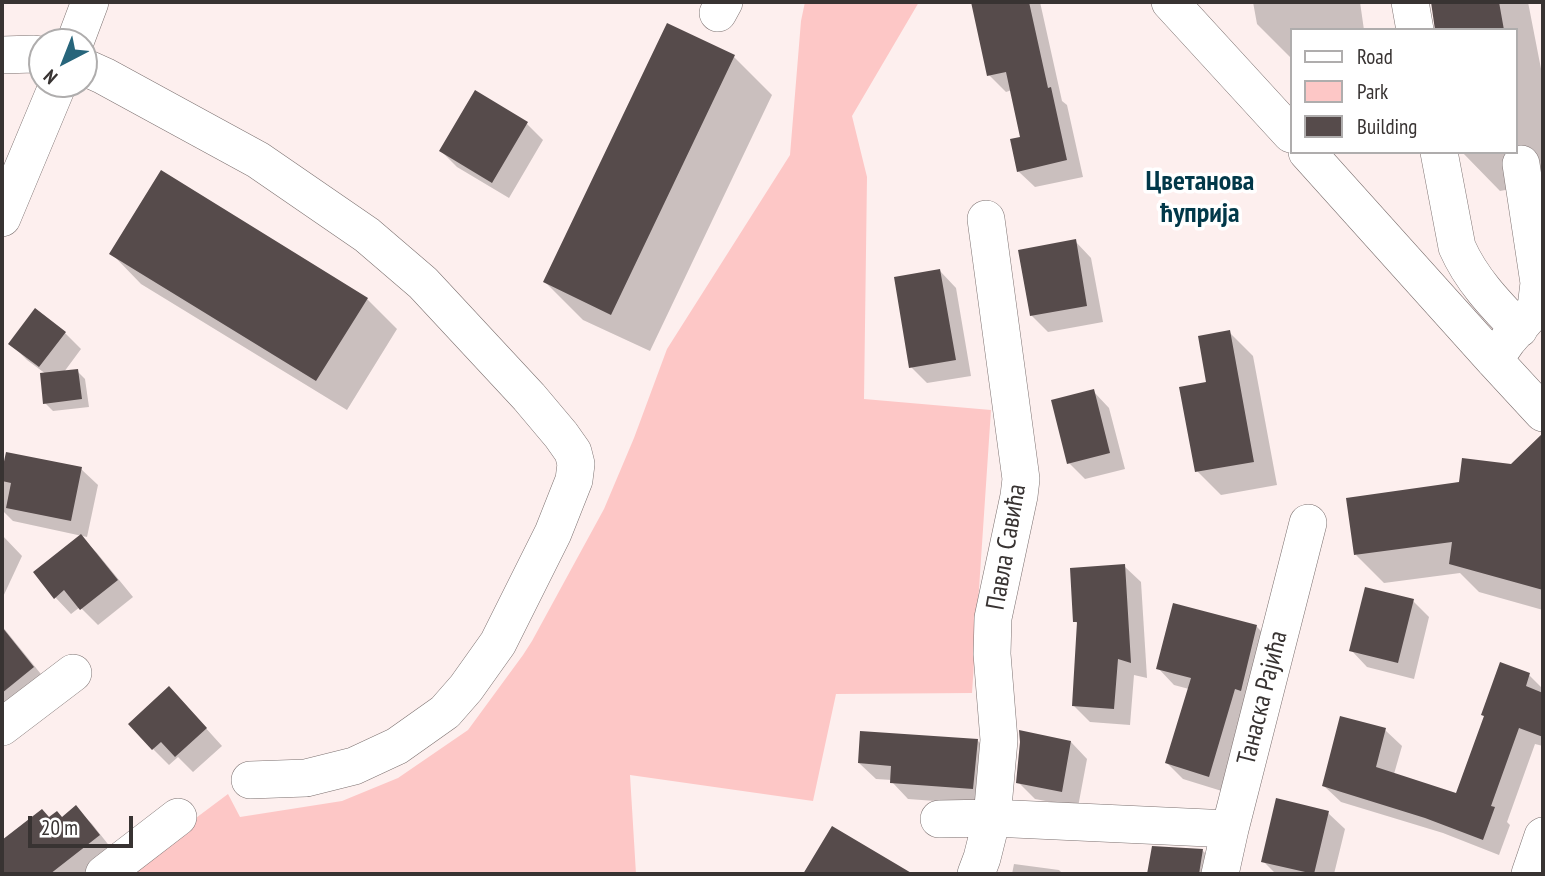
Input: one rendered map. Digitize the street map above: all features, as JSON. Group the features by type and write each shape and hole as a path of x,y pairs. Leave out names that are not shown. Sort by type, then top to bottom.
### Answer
{"street":[{"path":"80,28 90,2"},
{"path":"1170,2 1290,133"},
{"path":"1410,2 1415,28"},
{"path":"2,55 28,54"},
{"path":"98,73 258,160 367,235 423,284 529,397 573,452 576,464 574,480 553,533 498,643 445,712 397,746 354,766 306,778 250,780"},
{"path":"2,218 52,98"},
{"path":"1309,154 1543,413"},
{"path":"1439,154 1460,254 1486,295 1518,328"},
{"path":"1494,360 1536,308 1539,283 1521,164"},
{"name":"Павла Савића","path":"976,874 992,818 999,740 992,654 993,618 1021,479 986,219"},
{"name":"Танаска Рајића","path":"1220,874 1308,523"},
{"path":"2,727 73,673"},
{"path":"104,874 178,817"},
{"path":"939,819 992,818 1230,829"},
{"path":"1530,874 1543,836"}],"green space":[{"path":"805,2 919,2 852,116 867,177 864,399 991,410 972,693 836,694 813,801 630,775 636,874 121,874 228,794 240,817 342,801 398,778 468,730 532,641 604,509 667,349 790,155 801,21"}],"building":[{"path":"971,2 1029,2 1067,160 1017,172 1010,139 1020,137 1006,72 987,76"},
{"path":"1431,2 1499,2 1504,28 1435,28"},
{"path":"667,23 735,55 611,315 543,282"},
{"path":"475,90 528,122 492,183 439,151"},
{"path":"161,170 368,298 316,381 109,254"},
{"path":"1076,239 1087,306 1030,316 1018,250"},
{"path":"940,269 956,360 909,368 894,277"},
{"path":"35,308 66,332 39,367 8,344"},
{"path":"1230,330 1254,462 1195,472 1179,387 1206,382 1198,336"},
{"path":"78,369 82,399 43,404 40,373"},
{"path":"1094,389 1110,453 1067,464 1051,400"},
{"path":"1543,433 1543,590 1449,564 1452,542 1354,555 1346,498 1459,482 1462,458 1511,464"},
{"path":"6,452 82,467 71,521 6,508 11,483 2,481"},
{"path":"81,534 118,580 80,610 64,590 54,599 33,572"},
{"path":"1125,564 1131,663 1118,659 1114,709 1072,706 1077,622 1073,622 1070,568"},
{"path":"1365,587 1414,599 1398,663 1349,651"},
{"path":"1173,603 1257,625 1241,691 1235,689 1209,777 1165,763 1191,678 1156,669"},
{"path":"2,627 34,667 2,693"},
{"path":"1500,662 1530,673 1526,686 1543,693 1543,737 1519,728 1491,806 1495,807 1483,840 1425,818 1322,786 1340,716 1386,728 1376,767 1456,793"},
{"path":"169,686 207,728 175,757 161,742 152,750 128,724"},
{"path":"1019,730 1071,741 1062,792 1016,783"},
{"path":"860,731 978,739 973,789 890,783 891,766 858,763"},
{"path":"1276,798 1329,811 1314,874 1261,862"},
{"path":"76,805 100,835 50,874 2,874 2,840 42,809 49,817 57,811 62,817"},
{"path":"832,826 913,874 803,874"},
{"path":"1152,846 1203,849 1199,874 1147,874"}],"district":[{"name":"Цветанова ћуприја","path":"1200,198"}]}
